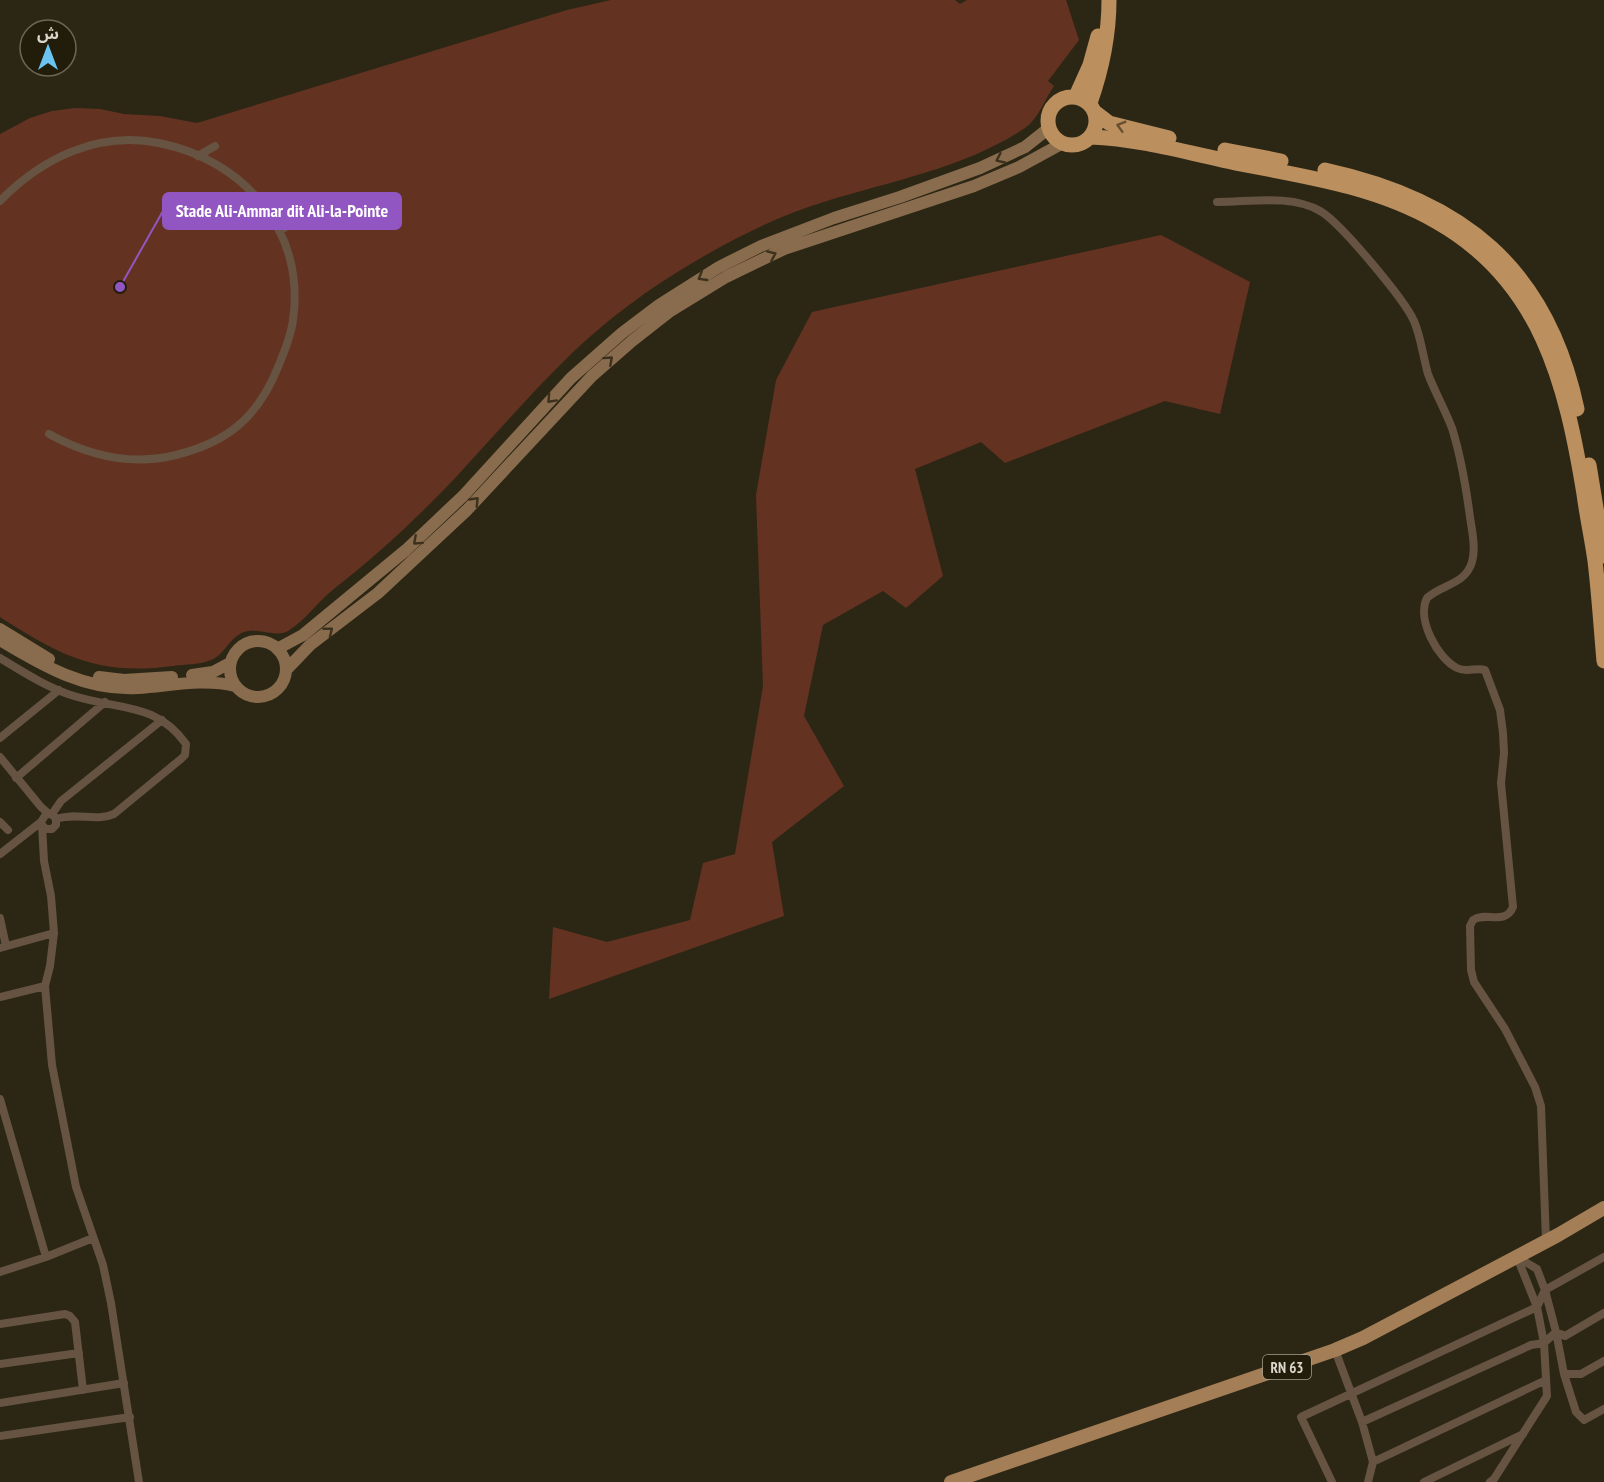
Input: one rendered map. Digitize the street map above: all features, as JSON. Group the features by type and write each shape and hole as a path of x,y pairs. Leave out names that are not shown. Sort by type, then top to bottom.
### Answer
{"highway":[{"path":"1091,137 1097,123 1087,104 1086,76 1094,54 1103,5 1116,0"},
{"path":"1604,556 1592,481 1565,361 1534,297 1489,244 1446,214 1375,183 1152,135 1109,123 1087,104 1062,98 1054,104 1048,118 1049,129 1063,143 1078,144 1091,137 1155,146 1304,176 1365,191 1439,223 1492,262 1526,304 1542,333 1557,370 1574,438 1593,550 1604,661"}],"main road":[{"path":"277,649 303,635 406,550 464,495 571,378 622,333 678,292 719,267 761,246 834,218 980,168 1024,147 1049,129"},
{"path":"0,640 57,672 99,685 136,688 209,682 235,686 249,696 266,696 280,686 286,670 310,645 378,593 467,510 592,376 669,312 726,277 784,249 958,192 1018,167 1063,143"},
{"path":"0,629 56,663 99,677 124,680 206,674 230,663"},
{"path":"235,686 230,675 230,663 235,652 249,642 261,641 277,649 284,658 286,670"},
{"name":"RN 63","path":"951,1482 979,1477 1335,1350 1363,1338 1517,1257 1604,1208"}],"street":[{"path":"0,201 42,166 66,153 91,144 116,140 147,141 172,146 229,172 246,185 268,211 279,231 290,263 294,285 294,308 291,332 284,355 270,386 258,405 241,423 221,438 199,449 147,460 104,456 76,447 49,434"},
{"path":"198,156 215,146"},
{"path":"1217,202 1300,203 1311,206 1330,218 1409,311 1419,334 1430,379 1451,426 1460,456 1467,498 1473,544 1472,561 1458,582 1427,598 1425,618 1436,646 1447,660 1460,669 1485,670 1500,711 1504,743 1501,783 1513,907 1511,912 1502,918 1479,916 1473,920 1470,926 1471,970 1474,982 1505,1029 1535,1087 1541,1106 1546,1241"},
{"path":"279,231 291,224"},
{"path":"0,658 59,690 75,696 139,710 162,720 172,727 186,744 185,755 181,759 109,816 66,816 48,820"},
{"path":"0,738 59,690"},
{"path":"16,778 105,702"},
{"path":"0,854 48,820 61,801 162,720"},
{"path":"0,758 48,820 44,861 51,896 54,933 45,986 54,1077 76,1187 103,1265 111,1303 139,1482"},
{"path":"0,767 48,820"},
{"path":"0,822 8,830"},
{"path":"0,918 3,947 54,933"},
{"path":"0,997 45,986"},
{"path":"0,1100 46,1257"},
{"path":"0,1272 93,1238"},
{"path":"1517,1257 1536,1269 1545,1290 1564,1374 1576,1412 1584,1420 1604,1409"},
{"path":"1490,1482 1547,1396 1544,1343 1537,1307 1517,1257"},
{"path":"1332,1482 1301,1417 1537,1307 1545,1290 1604,1257"},
{"path":"1556,1332 1565,1336 1604,1313"},
{"path":"0,1323 65,1314 70,1316 75,1322 83,1390"},
{"path":"1362,1422 1531,1345 1544,1343 1556,1332"},
{"path":"1335,1350 1362,1422 1373,1461 1368,1482"},
{"path":"0,1364 79,1353"},
{"path":"1564,1374 1581,1374 1604,1361"},
{"path":"1373,1461 1546,1380"},
{"path":"0,1403 124,1383"},
{"path":"0,1436 130,1416"},
{"path":"1424,1482 1523,1433"}],"shaded area":[{"path":"611,0 955,0 960,4 967,0 1066,0 1079,40 1048,81 1054,86 1034,119 1025,128 1003,142 929,172 827,201 775,220 742,235 677,272 614,316 556,369 413,520 288,631 283,633 244,632 234,638 216,658 202,663 123,668 81,660 42,643 0,617 0,134 30,118 52,111 75,108 160,116 197,123 567,10"},
{"path":"1161,235 1250,282 1220,414 1165,401 1005,463 981,442 915,469 943,576 906,608 883,591 823,625 804,716 844,786 772,842 784,916 549,999 553,927 607,942 690,920 703,863 735,854 763,686 756,495 776,380 812,312"}],"place":[{"name":"Stade Ali-Ammar dit Ali-la-Pointe","path":"120,287"}]}
